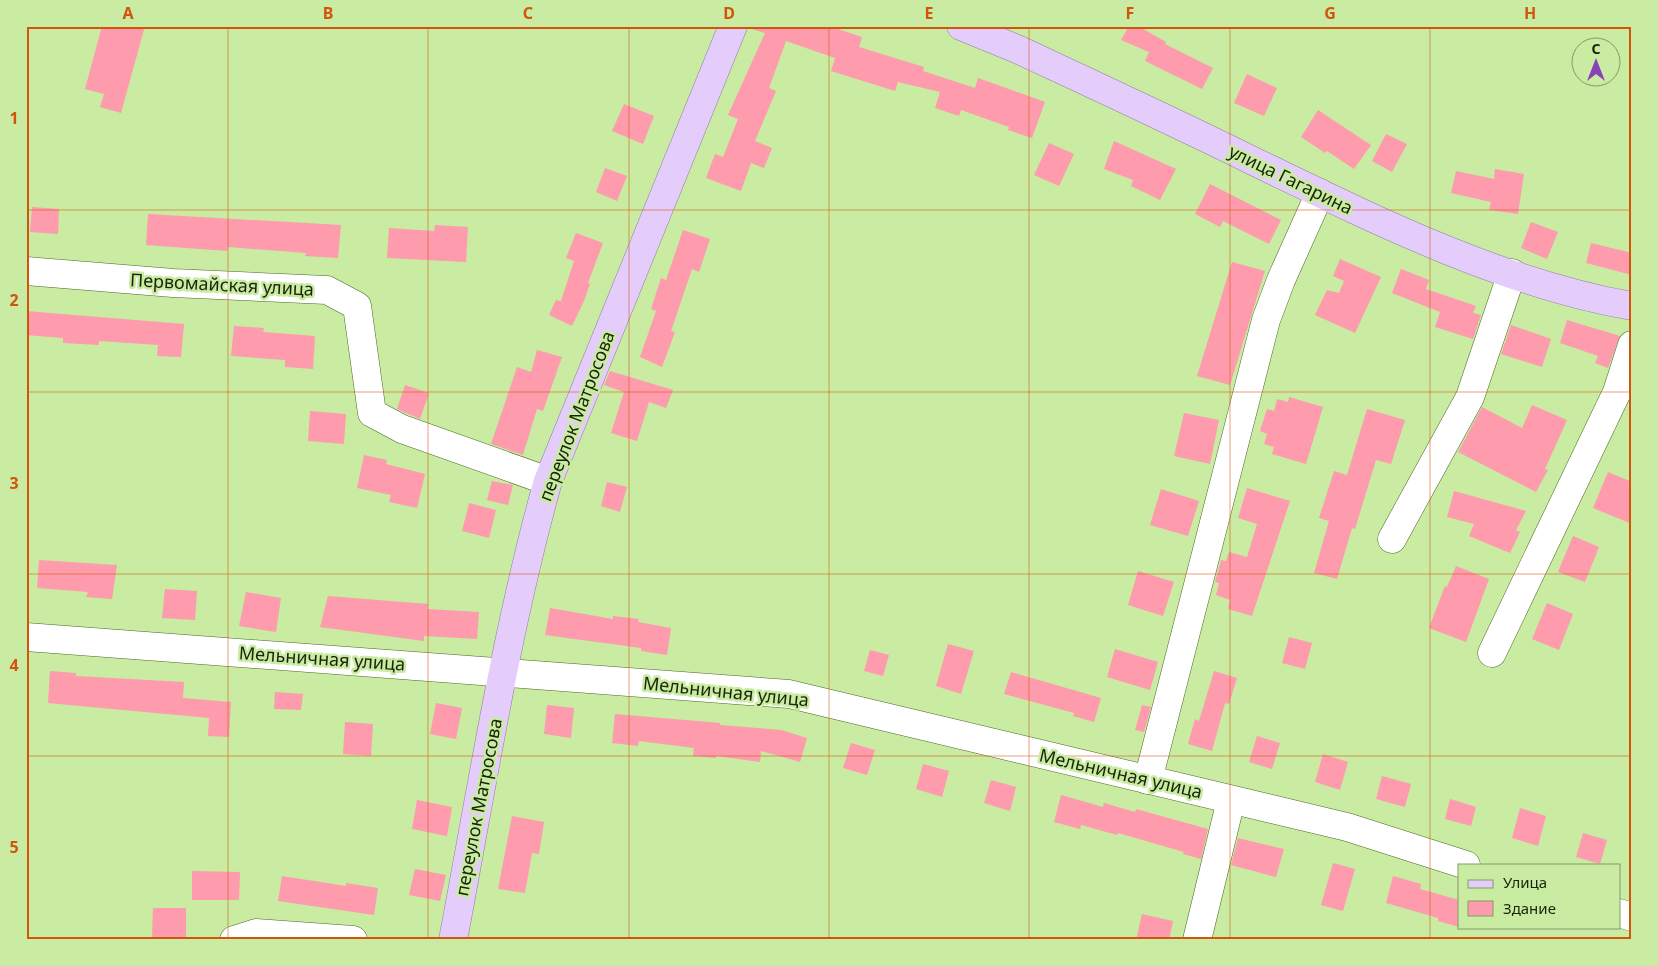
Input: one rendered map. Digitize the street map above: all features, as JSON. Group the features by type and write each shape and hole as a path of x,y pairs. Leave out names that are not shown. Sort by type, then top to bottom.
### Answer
{"main road":[{"name":"переулок Матросова","path":"453,940 504,671 531,541 548,481 733,26"},
{"name":"улица Гагарина","path":"961,26 1026,53 1416,237 1512,273 1589,298 1632,306"}],"street":[{"path":"1148,780 1266,320 1281,280 1320,193"},
{"name":"Первомайская улица","path":"26,272 173,283 327,290 357,306 372,413 402,429 548,481"},
{"path":"1392,539 1470,397 1512,273"},
{"path":"1492,654 1613,401 1632,345"},
{"name":"Мельничная улица","path":"26,637 504,671 788,694 1347,828 1463,864"},
{"path":"1197,940 1231,800"},
{"path":"1620,913 1632,917"},
{"path":"234,940 256,933 353,940"}],"building":[{"path":"102,26 145,26 121,113 100,107 104,94 85,89"},
{"path":"753,26 829,26 862,37 859,47 924,67 923,71 975,88 978,78 1045,102 1032,138 1008,130 1009,127 961,110 959,116 935,108 940,92 898,82 895,91 831,71 835,58 786,41 769,88 776,91 755,141 772,148 764,168 751,163 741,191 706,178 715,154 723,157 738,119 728,115 765,33 752,29"},
{"path":"1129,26 1138,26 1166,42 1165,44 1213,68 1202,89 1145,61 1149,52 1121,40"},
{"path":"1247,74 1277,88 1264,116 1234,103"},
{"path":"624,104 654,116 643,144 612,131"},
{"path":"1318,110 1371,145 1354,169 1301,137"},
{"path":"1386,134 1407,144 1392,172 1372,161"},
{"path":"1114,141 1176,169 1160,200 1131,186 1133,180 1104,169"},
{"path":"1049,143 1074,154 1059,186 1034,175"},
{"path":"605,168 627,176 617,201 596,192"},
{"path":"1495,169 1524,174 1518,214 1489,210 1491,202 1451,193 1456,171 1494,179"},
{"path":"1210,184 1281,220 1269,244 1223,221 1220,227 1195,214"},
{"path":"32,207 59,209 58,234 30,232"},
{"path":"148,214 341,225 338,258 305,256 306,253 228,247 227,251 146,245"},
{"path":"1531,222 1558,232 1547,259 1521,248"},
{"path":"435,225 468,227 466,262 387,258 389,228 434,231"},
{"path":"683,230 710,239 699,272 692,269 671,331 675,332 662,367 640,357 656,311 651,309 661,278 666,280"},
{"path":"576,233 603,243 588,283 590,284 584,301 572,326 549,315 556,300 561,301 574,261 566,258"},
{"path":"1591,243 1632,253 1632,275 1586,263"},
{"path":"1340,259 1381,277 1355,333 1315,315 1327,290 1339,293 1344,281 1333,276"},
{"path":"1232,262 1265,271 1230,385 1197,376"},
{"path":"1401,269 1429,280 1426,289 1476,306 1473,313 1481,315 1473,339 1435,327 1440,312 1392,293"},
{"path":"26,311 184,324 181,357 157,356 158,345 99,341 99,345 63,343 63,338 26,335"},
{"path":"1567,320 1620,336 1608,368 1595,363 1598,356 1560,343"},
{"path":"1511,325 1551,339 1542,367 1501,354"},
{"path":"234,326 264,328 263,332 315,336 313,369 285,367 285,360 231,356"},
{"path":"537,350 562,357 543,411 537,409 523,455 491,444 517,367 531,372"},
{"path":"610,371 673,390 666,408 649,402 637,441 611,433 624,392 604,385"},
{"path":"405,385 429,393 420,419 397,409"},
{"path":"1289,397 1323,407 1306,464 1272,454 1274,447 1264,444 1267,434 1260,431 1267,409 1274,411 1277,399 1288,402"},
{"path":"1532,405 1567,420 1545,469 1548,470 1536,492 1458,452 1482,407 1522,428"},
{"path":"1367,409 1405,420 1391,464 1376,460 1355,529 1352,528 1337,579 1314,573 1329,521 1319,518 1334,471 1347,475"},
{"path":"310,411 346,414 344,444 308,441"},
{"path":"1184,413 1219,420 1210,464 1174,456"},
{"path":"364,455 387,460 386,464 425,474 417,508 389,502 391,495 357,488"},
{"path":"1608,472 1632,482 1632,524 1593,508"},
{"path":"492,481 513,485 508,505 487,500"},
{"path":"607,482 627,487 620,512 601,506"},
{"path":"1247,488 1290,501 1252,616 1228,609 1230,600 1216,595 1219,583 1215,582 1221,560 1226,561 1229,552 1247,557 1257,524 1238,518"},
{"path":"1161,489 1199,501 1188,536 1150,525"},
{"path":"1454,491 1526,511 1516,530 1520,532 1510,553 1469,536 1474,524 1447,517"},
{"path":"469,503 496,510 489,538 462,531"},
{"path":"1573,536 1599,547 1585,582 1558,572"},
{"path":"39,560 117,565 112,599 86,597 88,592 37,588"},
{"path":"1456,566 1489,579 1466,642 1429,628 1445,586 1447,587"},
{"path":"1138,571 1174,582 1163,616 1128,605"},
{"path":"165,589 197,591 195,620 162,618"},
{"path":"246,592 281,598 276,632 239,626"},
{"path":"328,596 428,604 427,609 479,612 477,639 424,636 424,641 320,627"},
{"path":"1547,603 1573,614 1559,650 1532,639"},
{"path":"550,608 613,619 613,616 639,619 638,622 671,628 667,655 641,651 641,648 545,635"},
{"path":"1289,637 1312,643 1305,669 1282,663"},
{"path":"948,644 974,651 961,694 936,686"},
{"path":"1115,649 1158,662 1150,690 1107,677"},
{"path":"870,650 889,655 883,676 864,671"},
{"path":"50,671 76,673 76,676 184,682 183,698 231,702 229,737 208,736 209,718 48,703"},
{"path":"1214,671 1237,678 1229,704 1225,703 1212,751 1188,744 1195,719 1199,721"},
{"path":"1011,672 1101,698 1094,722 1073,716 1074,713 1004,694"},
{"path":"275,692 303,694 301,710 274,709"},
{"path":"436,703 462,708 456,739 430,734"},
{"path":"547,705 574,708 571,738 544,734"},
{"path":"1142,705 1151,707 1144,732 1135,730"},
{"path":"615,714 781,730 807,738 800,762 761,751 760,762 716,756 716,758 693,756 694,748 639,741 638,746 612,743"},
{"path":"345,722 373,724 371,756 343,754"},
{"path":"1257,736 1280,743 1272,769 1249,762"},
{"path":"851,743 875,750 867,775 843,768"},
{"path":"1323,754 1348,762 1340,790 1315,782"},
{"path":"923,764 949,771 942,797 916,789"},
{"path":"1382,776 1411,784 1405,807 1376,799"},
{"path":"991,780 1016,787 1010,811 984,803"},
{"path":"1061,795 1103,807 1104,803 1135,812 1136,809 1208,829 1201,859 1183,854 1184,852 1118,833 1117,835 1081,825 1080,829 1054,822"},
{"path":"1450,799 1476,807 1471,826 1445,819"},
{"path":"417,800 452,807 447,836 412,829"},
{"path":"1520,808 1546,816 1538,846 1512,838"},
{"path":"512,816 544,822 539,854 532,853 525,893 498,889"},
{"path":"1583,833 1607,840 1600,864 1576,857"},
{"path":"1238,838 1284,849 1276,877 1231,865"},
{"path":"1333,863 1355,869 1343,911 1321,905"},
{"path":"415,869 446,875 440,901 409,895"},
{"path":"192,871 240,872 239,900 192,900"},
{"path":"282,876 346,886 346,883 378,888 374,915 278,901"},
{"path":"1393,876 1421,884 1420,889 1458,900 1458,927 1438,921 1438,918 1386,903"},
{"path":"153,908 186,908 186,938 152,938"},
{"path":"1142,914 1173,921 1169,940 1136,940"}]}
